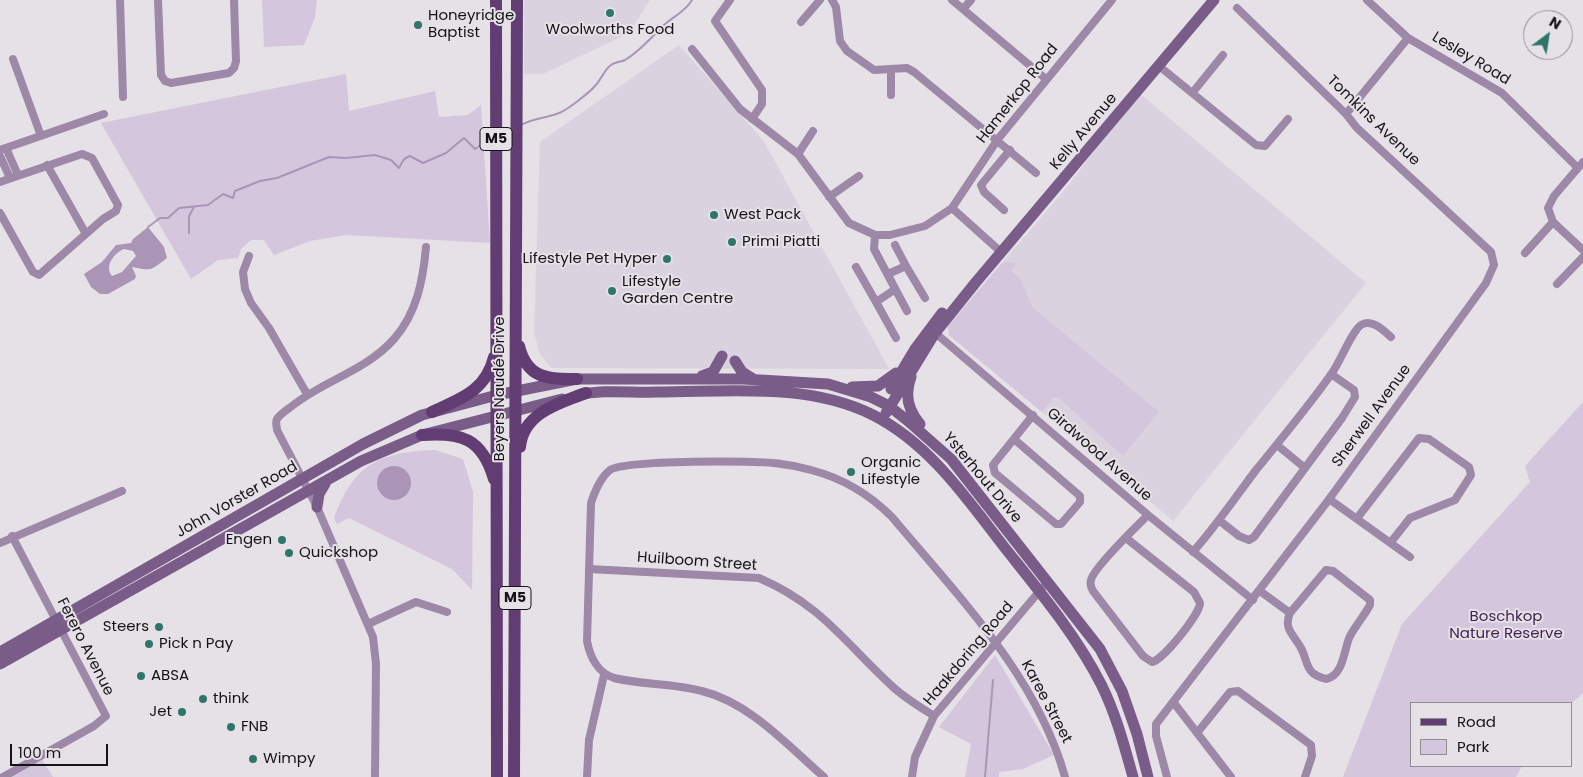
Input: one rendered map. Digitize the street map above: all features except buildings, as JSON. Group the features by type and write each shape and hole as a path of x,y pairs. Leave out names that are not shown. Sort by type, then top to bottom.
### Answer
{"main road":[{"name":"Beyers Naudé Drive","path":"496,0 497,777"},
{"name":"Beyers Naudé Drive","path":"514,777 517,0"},
{"name":"Kelly Avenue","path":"879,419 932,331 1002,252 1214,0"},
{"path":"515,334 523,360 537,375 546,378 577,379"},
{"path":"432,412 470,395 479,388 491,367 497,336"},
{"path":"828,384 867,388 878,386 891,378 919,351"},
{"path":"919,351 907,396 912,415 931,440"},
{"path":"693,378 713,372 722,356"},
{"path":"735,361 742,372 754,379"},
{"name":"Ysterhout Drive","path":"497,395 577,379 754,379 828,384 886,405 931,440 951,459 1092,638 1114,674 1137,734 1148,777"},
{"name":"Ysterhout Drive","path":"497,414 586,393 743,392 802,394 841,402 879,419 904,434 938,464 1067,627 1100,682 1122,735 1133,777"},
{"path":"516,482 520,442 529,425 550,407 586,393"},
{"name":"John Vorster Road","path":"0,664 58,625 303,480 409,420 497,395"},
{"name":"John Vorster Road","path":"0,652 58,625 309,492 361,461 422,435 497,414"},
{"path":"422,435 446,433 459,436 475,445 487,459 498,491"},
{"path":"316,508 318,494 330,479"}],"street":[{"path":"120,0 123,97"},
{"path":"158,0 161,75 164,81 172,83 229,73 234,68 236,61 234,0"},
{"path":"730,0 715,21 762,90 762,104 752,119"},
{"path":"801,22 820,0"},
{"path":"832,0 836,7 840,41 844,48 868,68 878,71 907,68 914,72 998,139 1036,173"},
{"path":"952,0 1046,79"},
{"path":"963,9 971,0"},
{"name":"Hamerkop Road","path":"875,235 912,231 934,222 952,208 998,139 1112,0"},
{"name":"Lesley Road","path":"1367,0 1408,38 1502,93 1581,165"},
{"name":"Tomkins Avenue","path":"1237,8 1346,114 1357,128 1491,252"},
{"path":"1346,114 1408,38"},
{"path":"692,49 731,100 752,119 798,154 849,223 875,235 874,249 888,274 894,290 907,311"},
{"path":"1193,92 1223,55"},
{"path":"13,59 41,136"},
{"path":"1159,66 1261,146 1265,146 1270,142 1288,119"},
{"path":"890,70 891,95"},
{"path":"18,175 3,149 104,114"},
{"path":"798,154 813,132"},
{"path":"1004,210 984,192 982,185 1010,150"},
{"path":"0,182 78,154 90,156 117,202 116,211 39,275 33,272 0,213"},
{"path":"0,156 10,178"},
{"path":"47,165 86,234"},
{"path":"1581,165 1549,203 1548,208 1553,222 1582,247"},
{"path":"829,197 859,176"},
{"path":"952,208 1002,252"},
{"path":"1525,253 1553,222"},
{"path":"895,245 925,298"},
{"path":"375,777 376,664 374,644 368,624 309,492 277,430 276,423 280,416 307,394 370,360 394,339 414,306 423,276 426,247"},
{"name":"Sherwell Avenue","path":"1168,777 1156,736 1156,724 1329,499 1486,283 1494,266 1491,252"},
{"path":"249,256 244,272 245,289 251,303 269,328 307,394"},
{"path":"1557,284 1583,257"},
{"path":"856,266 896,338"},
{"path":"888,274 906,266"},
{"path":"876,302 894,290"},
{"path":"1193,552 1220,521 1331,374 1361,325 1370,323 1391,337"},
{"name":"Girdwood Avenue","path":"932,331 1033,415 1148,515 1253,600"},
{"path":"1220,521 1242,538 1251,539 1305,468 1355,397 1354,390 1331,374"},
{"path":"1014,439 1079,494 1080,502 1061,524 1056,524 995,473 993,465 1033,415"},
{"path":"1358,518 1419,438 1429,439 1469,467 1471,475 1455,500 1410,518 1391,542"},
{"path":"1277,445 1305,468"},
{"name":"Karee Street","path":"604,675 593,660 586,641 591,503 599,484 611,470 645,462 780,463 812,470 842,481 876,501 892,517 996,643 1051,734 1065,777"},
{"path":"0,543 12,536 122,491"},
{"path":"1329,499 1410,557"},
{"path":"1126,538 1194,592 1200,603 1198,612 1164,655 1152,662 1144,656 1091,586 1094,574 1126,538 1148,515"},
{"name":"Ferero Avenue","path":"3,777 94,726 106,716 12,536"},
{"name":"Huilboom Street","path":"590,569 751,577 766,581 799,597 822,616 894,688 934,716"},
{"path":"1326,570 1333,571 1370,600 1370,605 1349,638 1340,667 1330,678 1322,678 1306,666 1300,647 1290,634 1287,620 1290,613 1326,570"},
{"name":"Haakdoring Road","path":"912,777 915,757 934,716 1048,582"},
{"path":"1260,591 1290,613"},
{"path":"368,624 416,602 447,612"},
{"path":"587,777 589,740 604,675 626,681 688,688 716,695 752,715 824,777"},
{"path":"1197,733 1230,692 1238,692 1311,745 1312,756 1305,777"},
{"path":"1174,703 1231,777"}],"shaded area":[{"path":"524,0 650,0 629,33 543,74 524,74"},
{"path":"679,45 763,140 889,369 551,368 540,354 534,333 540,142"},
{"path":"1138,92 1366,283 1173,521 949,335 948,326 1068,186"},
{"path":"148,227 164,247 167,258 151,269 132,267 136,276 135,279 108,294 100,294 91,287 84,274 102,262 116,245 131,243 133,239","holes":["124,249 133,251 136,256 122,272 112,276 109,268 111,260"]},
{"path":"394,466 401,467 406,471 410,476 410,490 406,495 401,499 394,500 387,499 382,495 378,490 377,483 378,476 382,471 387,467"}],"green space":[{"path":"262,0 317,0 315,17 304,45 264,47"},
{"path":"346,74 349,111 435,91 439,117 468,115 481,105 490,243 347,235 310,241 274,255 264,240 251,240 241,249 238,258 218,260 191,279 101,123"},
{"path":"1013,262 1016,264 1011,271 1019,277 1033,308 1159,412 1123,456 1059,398 1054,397 1042,412 949,335 948,326 1002,263"},
{"name":"Boschkop Nature Reserve","path":"1583,402 1583,693 1573,702 1410,702 1410,767 1521,767 1516,777 1343,777 1402,624 1530,482 1525,466"},
{"path":"435,450 463,459 473,492 472,590 452,569 349,518 337,524 334,518 350,485 371,464 398,454"},
{"path":"995,655 1054,755 1023,769 999,772 999,777 965,777 971,744 939,727"},
{"path":"40,756 53,777 4,777"}],"waterway":[{"path":"523,124 562,112 572,105 595,86 611,65 625,60 635,53 664,25 686,8 692,0"},
{"path":"148,227 160,218 168,218 179,208 208,205 223,194 233,198 235,191 260,181 277,178 329,157 346,158 375,155 391,160 399,168 404,159 410,156 423,163 446,153 464,138 475,149 491,139"},
{"path":"189,233 189,216 194,207"},
{"path":"985,777 993,680"}],"place":[{"name":"Woolworths Food","path":"610,13"},
{"name":"Honeyridge Baptist","path":"418,25"},
{"name":"West Pack","path":"714,215"},
{"name":"Primi Piatti","path":"732,242"},
{"name":"Lifestyle Pet Hyper","path":"667,259"},
{"name":"Lifestyle Garden Centre","path":"612,291"},
{"name":"Organic Lifestyle","path":"851,472"},
{"name":"Engen","path":"282,540"},
{"name":"Quickshop","path":"289,553"},
{"name":"Steers","path":"159,627"},
{"name":"Pick n Pay","path":"149,644"},
{"name":"ABSA","path":"141,676"},
{"name":"think","path":"203,699"},
{"name":"Jet","path":"182,712"},
{"name":"FNB","path":"231,727"},
{"name":"Wimpy","path":"253,759"}]}
